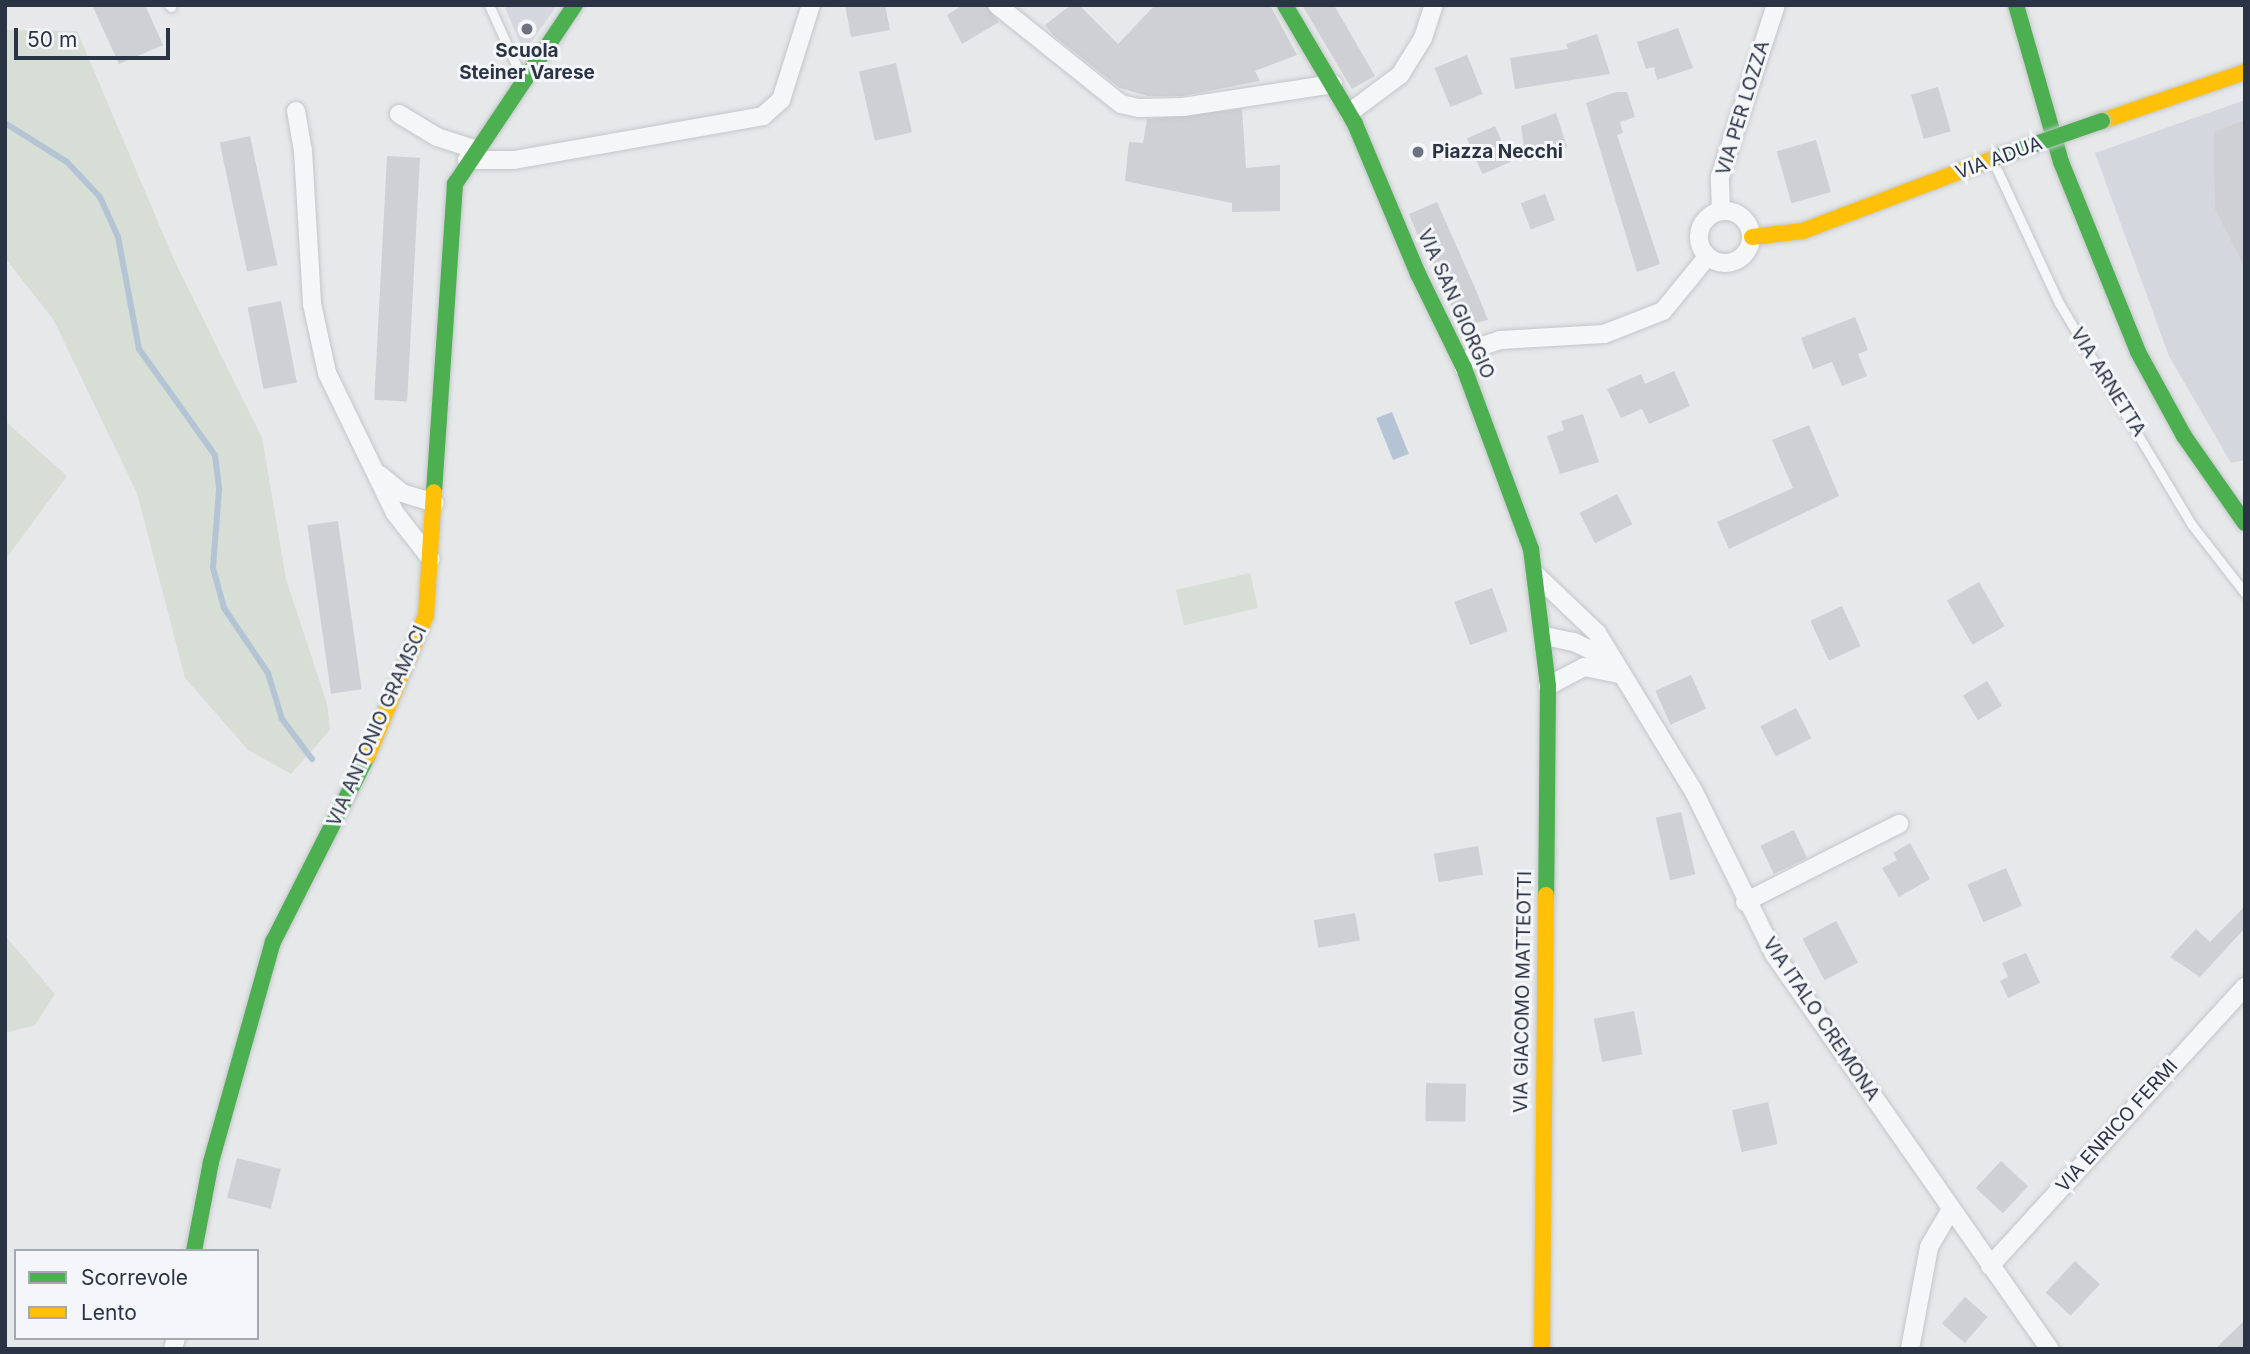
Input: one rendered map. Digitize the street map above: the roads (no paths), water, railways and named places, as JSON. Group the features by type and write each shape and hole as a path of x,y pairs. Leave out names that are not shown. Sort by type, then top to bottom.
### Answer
{"street":[{"name":"VIA ANTONIO GRAMSCI","path":"194,1249 211,1162 273,942 366,760 426,615 435,503 450,211 455,184 470,155 575,5"},
{"path":"399,114 470,155 514,160 763,117 781,100 811,5"},
{"path":"997,5 1121,103 1139,108 1183,107 1333,84"},
{"name":"VIA SAN GIORGIO","path":"1285,5 1349,113 1464,368 1531,549 1545,636"},
{"path":"1349,113 1400,75 1423,38 1434,5"},
{"name":"VIA PER LOZZA","path":"1721,211 1720,177 1776,5"},
{"path":"2016,5 2061,162 2138,352 2184,436 2245,523"},
{"name":"VIA ADUA","path":"1752,237 1803,231 1995,158 2245,72"},
{"path":"296,111 316,334 349,424 378,473 395,513 430,559"},
{"path":"1721,211 1739,214 1752,237 1746,254 1734,263 1721,264 1707,257 1699,234 1706,219 1721,211"},
{"path":"1464,368 1479,347 1500,340 1604,334 1663,311 1707,257"},
{"path":"378,473 402,493 435,503"},
{"name":"VIA ITALO CREMONA","path":"1535,574 1597,633 1682,772 1745,902 1774,954 2050,1349"},
{"path":"1545,636 1574,642 1616,667"},
{"name":"VIA GIACOMO MATTEOTTI","path":"1542,1349 1548,687 1545,636"},
{"path":"1548,687 1584,667 1616,667"},
{"path":"1745,902 1899,824"},
{"name":"VIA ENRICO FERMI","path":"1990,1266 2245,987"},
{"path":"1910,1349 1929,1247 1951,1209"}],"lane":[{"path":"489,5 523,81"},
{"name":"VIA ARNETTA","path":"1995,158 2059,303 2192,525 2245,593"}],"water":[{"path":"1392,412 1409,454 1393,460 1376,418"}],"waterway":[{"path":"5,123 67,162 100,197 118,237 139,349 215,455 219,490 213,568 224,608 268,673 282,719 312,759"}],"place":[{"name":"Scuola Steiner Varese","path":"527,29"},
{"name":"Piazza Necchi","path":"1418,152"}]}
